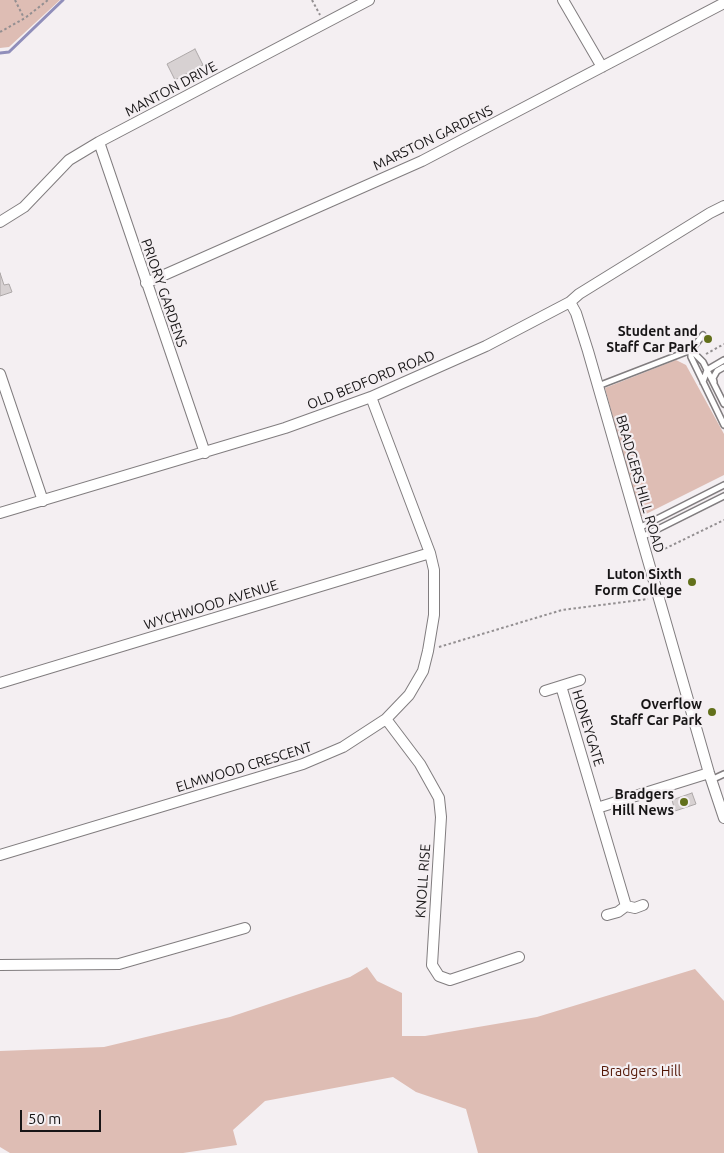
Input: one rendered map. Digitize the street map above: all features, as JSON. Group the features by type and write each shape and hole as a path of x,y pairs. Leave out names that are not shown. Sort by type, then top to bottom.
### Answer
{"street":[{"name":"MANTON DRIVE","path":"0,222 24,207 69,160 98,142 369,0"},
{"path":"563,0 602,67"},
{"name":"MARSTON GARDENS","path":"146,283 422,162 724,3"},
{"name":"PRIORY GARDENS","path":"98,142 205,453"},
{"name":"OLD BEDFORD ROAD","path":"0,513 205,453 285,428 372,397 486,346 570,302 579,294 724,206"},
{"name":"BRADGERS HILL ROAD","path":"570,302 576,313 598,386 658,598 724,818"},
{"path":"0,374 42,501"},
{"name":"ELMWOOD CRESCENT","path":"0,855 303,764 344,747 386,719 409,695 423,671 428,651 434,614 434,570 430,553 372,397"},
{"name":"WYCHWOOD AVENUE","path":"0,684 430,553"},
{"path":"545,691 580,680"},
{"name":"HONEYGATE","path":"561,686 626,906"},
{"name":"KNOLL RISE","path":"386,719 420,764 439,798 441,816 432,965 439,976 450,980 519,957"},
{"path":"597,808 710,776"},
{"path":"607,915 618,912 626,906 634,908 643,905"},
{"path":"0,965 119,964 244,928"}],"lane":[{"path":"598,386 691,350 703,335"},
{"path":"691,350 694,366 724,425"},
{"path":"691,350 703,362 724,404"},
{"path":"702,382 707,370 724,360"},
{"path":"715,385 713,378 716,371 724,367"},
{"path":"640,533 724,486"},
{"path":"640,533 724,496"},
{"path":"710,776 724,774"}],"path":[{"path":"15,0 25,18"},
{"path":"41,0 43,5"},
{"path":"312,0 324,23"},
{"path":"0,32 25,18 46,1"},
{"path":"706,354 724,344"},
{"path":"647,557 724,520"},
{"path":"428,651 562,610 658,598"}],"green space":[{"path":"0,0 60,0 9,47 0,48"},
{"path":"676,360 686,365 724,434 724,475 640,517 605,388"},
{"name":"Bradgers Hill","path":"367,967 377,981 402,993 402,1036 425,1036 537,1017 695,969 724,1001 724,1153 478,1153 466,1109 416,1092 393,1077 265,1101 233,1130 237,1145 183,1153 10,1153 0,1147 0,1051 104,1047 230,1017 350,977"}],"building":[{"path":"195,49 203,65 175,80 167,64"},
{"path":"0,273 4,285 9,284 12,292 0,296"},
{"name":"Bradgers Hill News","path":"692,793 696,804 675,811 672,800"}],"waterway":[{"path":"0,53 9,52 63,0"}],"place":[{"name":"Student and Staff Car Park","path":"708,339"},
{"name":"Luton Sixth Form College","path":"692,582"},
{"name":"Overflow Staff Car Park","path":"712,712"},
{"name":"Bradgers Hill News","path":"684,802"}]}
